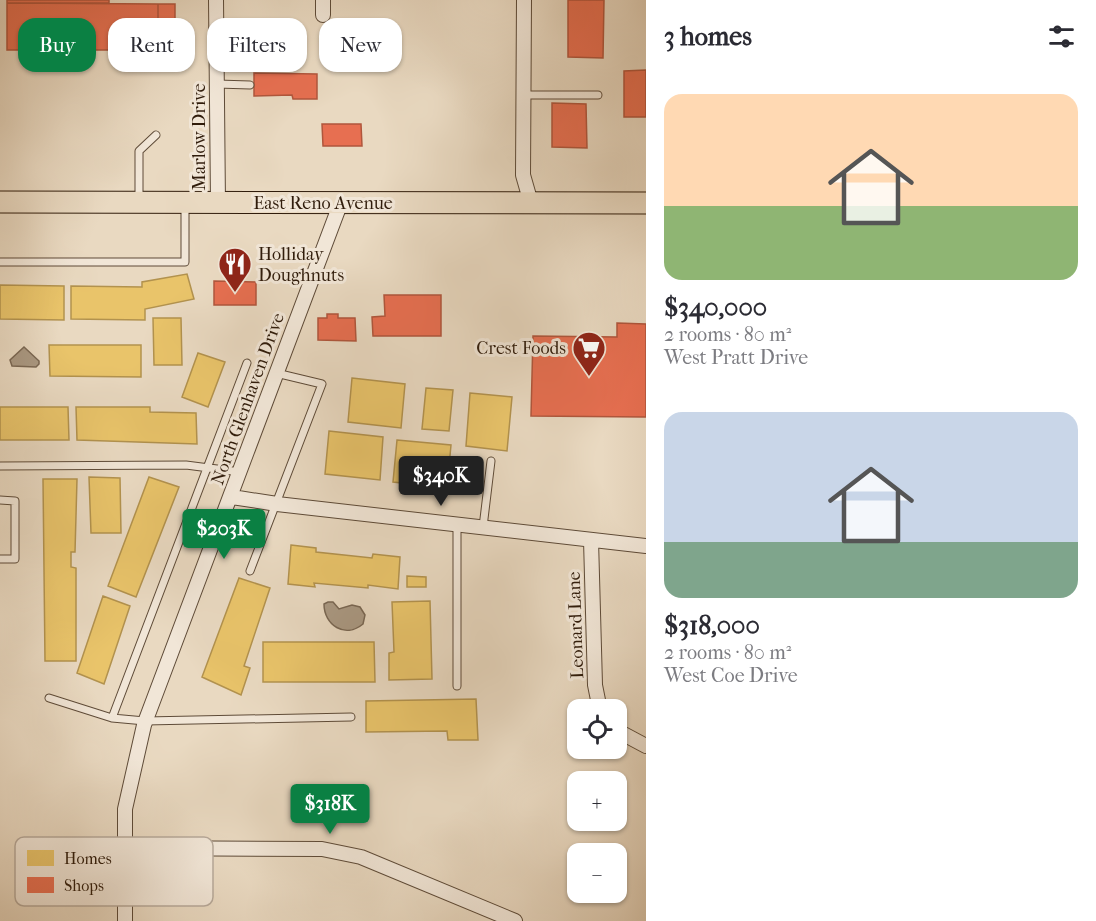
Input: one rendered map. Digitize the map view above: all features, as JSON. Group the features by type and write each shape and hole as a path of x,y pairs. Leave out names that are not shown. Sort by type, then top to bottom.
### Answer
{"main road":[{"name":"East Reno Avenue","path":"0,202 646,203"}],"street":[{"name":"Marlow Drive","path":"216,0 218,203"},
{"path":"323,0 323,15"},
{"path":"524,0 523,175 531,203"},
{"name":"North Glenhaven Drive","path":"125,837 125,809 145,721 232,497 341,202"},
{"path":"232,497 274,504 646,546"},
{"name":"Leonard Lane","path":"591,540 595,685 598,699"},
{"path":"627,736 646,746"},
{"path":"213,848 322,849 361,857 514,921"}],"lane":[{"path":"217,84 250,85"},
{"path":"523,95 598,95"},
{"path":"139,202 139,151 156,135"},
{"path":"0,262 185,262 185,202"},
{"path":"112,718 247,363"},
{"path":"250,571 322,384 276,373"},
{"path":"483,528 491,461"},
{"path":"0,466 186,465 241,472"},
{"path":"0,500 15,501 15,559 0,559"},
{"path":"457,525 457,686"},
{"path":"49,698 112,718 145,721 351,717"}],"shaded area":[{"path":"24,347 39,361 36,367 12,366 10,360"},
{"path":"333,602 339,609 352,605 360,607 365,615 363,624 349,630 337,628 325,612 324,604"}],"building: Homes":[{"path":"187,274 194,299 145,309 145,320 71,319 71,286 142,287 142,282"},
{"path":"0,285 64,286 64,320 0,319"},
{"path":"153,318 181,318 182,365 154,365"},
{"path":"49,345 141,345 141,377 50,376"},
{"path":"198,353 225,362 208,407 182,397"},
{"path":"352,378 405,384 401,428 348,422"},
{"path":"426,388 453,390 449,431 422,429"},
{"path":"470,393 512,397 507,451 466,446"},
{"path":"0,407 68,407 69,440 0,440"},
{"path":"76,407 150,407 150,412 196,413 197,444 77,440"},
{"path":"329,431 383,437 380,480 325,474"},
{"path":"397,440 451,445 447,488 393,482"},
{"path":"89,477 120,478 121,533 91,533"},
{"path":"149,477 179,487 136,597 108,586"},
{"path":"43,479 77,479 75,552 71,552 71,567 76,568 76,661 45,661"},
{"path":"291,545 316,548 316,552 372,558 373,554 400,557 398,589 368,585 368,588 314,583 315,587 288,584"},
{"path":"407,576 426,577 426,587 407,587"},
{"path":"239,578 270,588 244,666 250,668 241,695 202,677"},
{"path":"103,596 130,606 104,684 77,673"},
{"path":"430,601 432,679 389,680 389,653 394,652 392,602"},
{"path":"263,642 374,642 375,682 263,682"},
{"path":"476,699 478,740 448,740 447,731 366,732 366,701"}],"building: Shops":[{"path":"7,0 109,0 109,3 7,3"},
{"path":"568,0 604,0 603,58 568,57"},
{"path":"7,3 158,4 158,18 108,18 108,50 96,50 96,18 18,18 18,50 7,50"},
{"path":"158,4 175,4 175,18 158,18"},
{"path":"646,70 646,117 624,117 624,71"},
{"path":"254,73 317,74 317,99 293,99 292,95 254,96"},
{"path":"552,103 586,104 587,148 552,147"},
{"path":"322,124 361,124 362,146 323,146"},
{"name":"Holliday Doughnuts","path":"214,281 256,282 256,305 214,305"},
{"path":"384,295 441,295 441,336 373,336 372,317 385,316"},
{"path":"327,314 338,314 338,318 355,318 356,341 318,340 318,318 327,318"},
{"name":"Crest Foods","path":"617,323 646,324 646,417 531,416 533,336 617,337"}],"place":[{"name":"Holliday Doughnuts","path":"235,293"},
{"name":"Crest Foods","path":"589,377"}]}
